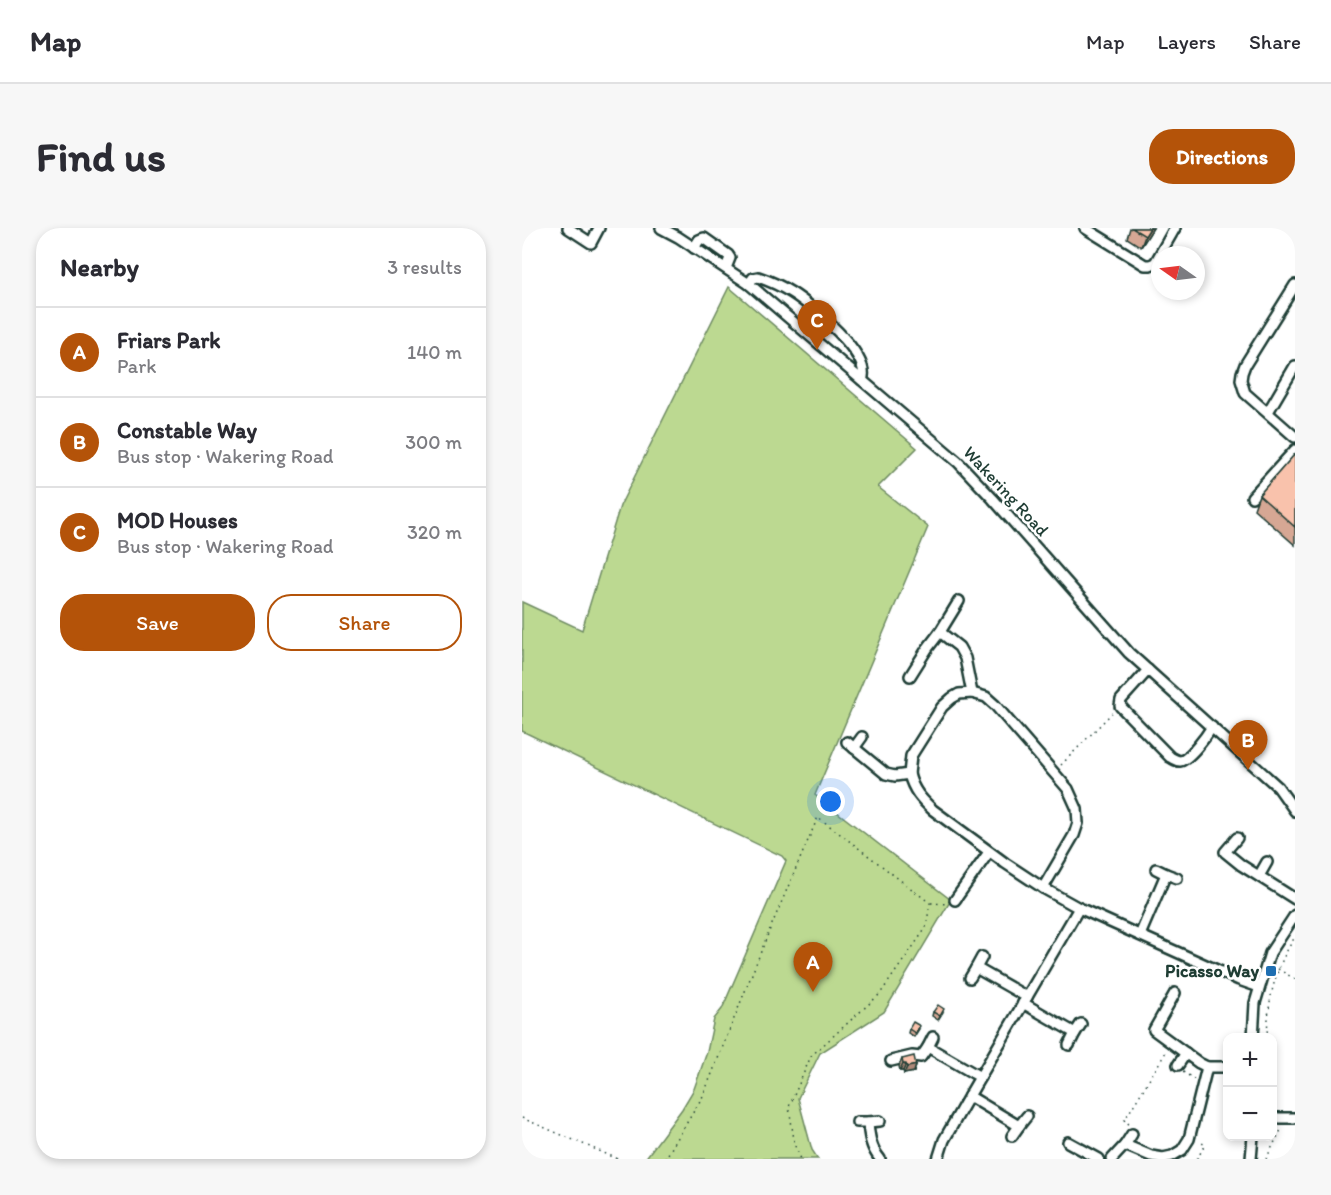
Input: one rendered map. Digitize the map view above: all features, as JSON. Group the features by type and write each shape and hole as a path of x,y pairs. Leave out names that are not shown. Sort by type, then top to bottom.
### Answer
{"street":[{"path":"568,228 591,243 599,228"},
{"name":"Wakering Road","path":"661,228 749,284 958,462 1129,653 1278,787 1295,810"},
{"path":"1084,228 1150,266 1155,263 1175,228"},
{"path":"749,284 753,278 758,277 793,294 838,331 864,368 865,375 862,380"},
{"path":"1295,285 1242,373 1241,380 1245,393 1295,437"},
{"path":"1268,412 1295,366"},
{"path":"1252,498 1295,450"},
{"path":"910,676 959,601"},
{"path":"940,633 959,647 965,658 972,693"},
{"path":"1148,670 1120,700 1120,706 1170,758 1177,761 1185,759 1212,727"},
{"path":"1042,888 1074,835 1078,823 1074,799 1054,772 995,705 986,697 972,693 959,694 942,707 911,756 909,774 912,785 922,800 989,852 1042,888 1080,908 1239,981 1259,987"},
{"path":"862,737 850,745 886,774 895,776 909,774"},
{"path":"1237,838 1225,852 1241,865 1295,899"},
{"path":"955,900 989,852"},
{"path":"1259,876 1267,862"},
{"path":"1156,869 1177,878"},
{"path":"1140,935 1166,874"},
{"path":"938,1159 944,1140 1080,908"},
{"path":"1253,1033 1255,1004 1270,953 1295,915"},
{"path":"970,978 982,957"},
{"path":"976,968 1075,1034"},
{"path":"1175,993 1154,1030 1199,1063 1207,1067 1223,1067"},
{"path":"1069,1045 1081,1024"},
{"path":"891,1061 912,1056 921,1057 933,1037"},
{"path":"928,1047 980,1077"},
{"path":"1178,1065 1186,1053"},
{"path":"1131,1134 1119,1152 1163,1158 1173,1156 1182,1150 1190,1136 1207,1067"},
{"path":"969,1096 1019,1126"},
{"path":"1012,1136 1027,1116"},
{"path":"857,1122 880,1121"},
{"path":"868,1122 872,1148 880,1159"},
{"path":"1251,1159 1253,1141"},
{"path":"1068,1142 1099,1159"}],"path":[{"path":"1054,772 1116,708"},
{"path":"665,1159 704,1096 771,928 819,817 930,903 951,904 955,900"},
{"path":"801,1159 795,1146 789,1107 811,1056 880,994 926,928 930,903"},
{"path":"1267,1033 1271,992 1278,968 1295,937"},
{"path":"1278,968 1295,979"},
{"path":"1131,1134 1134,1127 1124,1121 1172,1044"},
{"path":"522,1118 618,1159"},
{"path":"1266,1159 1284,1124 1290,1118"},
{"path":"1190,1136 1205,1145 1197,1159"}],"green space":[{"path":"729,287 917,448 878,487 928,527 815,795 951,900 884,1012 820,1053 798,1098 812,1150 818,1159 645,1159 694,1089 707,1052 714,1019 722,1009 786,861 782,856 522,731 522,602 582,630 620,506"}],"building":[{"path":"1132,228 1150,228 1145,236"},
{"path":"1295,454 1295,527 1259,495"},
{"path":"938,1005 944,1009 940,1016 933,1012"},
{"path":"913,1022 920,1026 915,1033 909,1029"},
{"path":"914,1056 916,1065 907,1067 903,1064 902,1059"}],"place":[{"name":"MOD Houses","path":"817,350"},
{"name":"Constable Way","path":"1248,770"},
{"name":"Picasso Way","path":"1271,971"},
{"name":"Friars Park","path":"813,992"}]}
